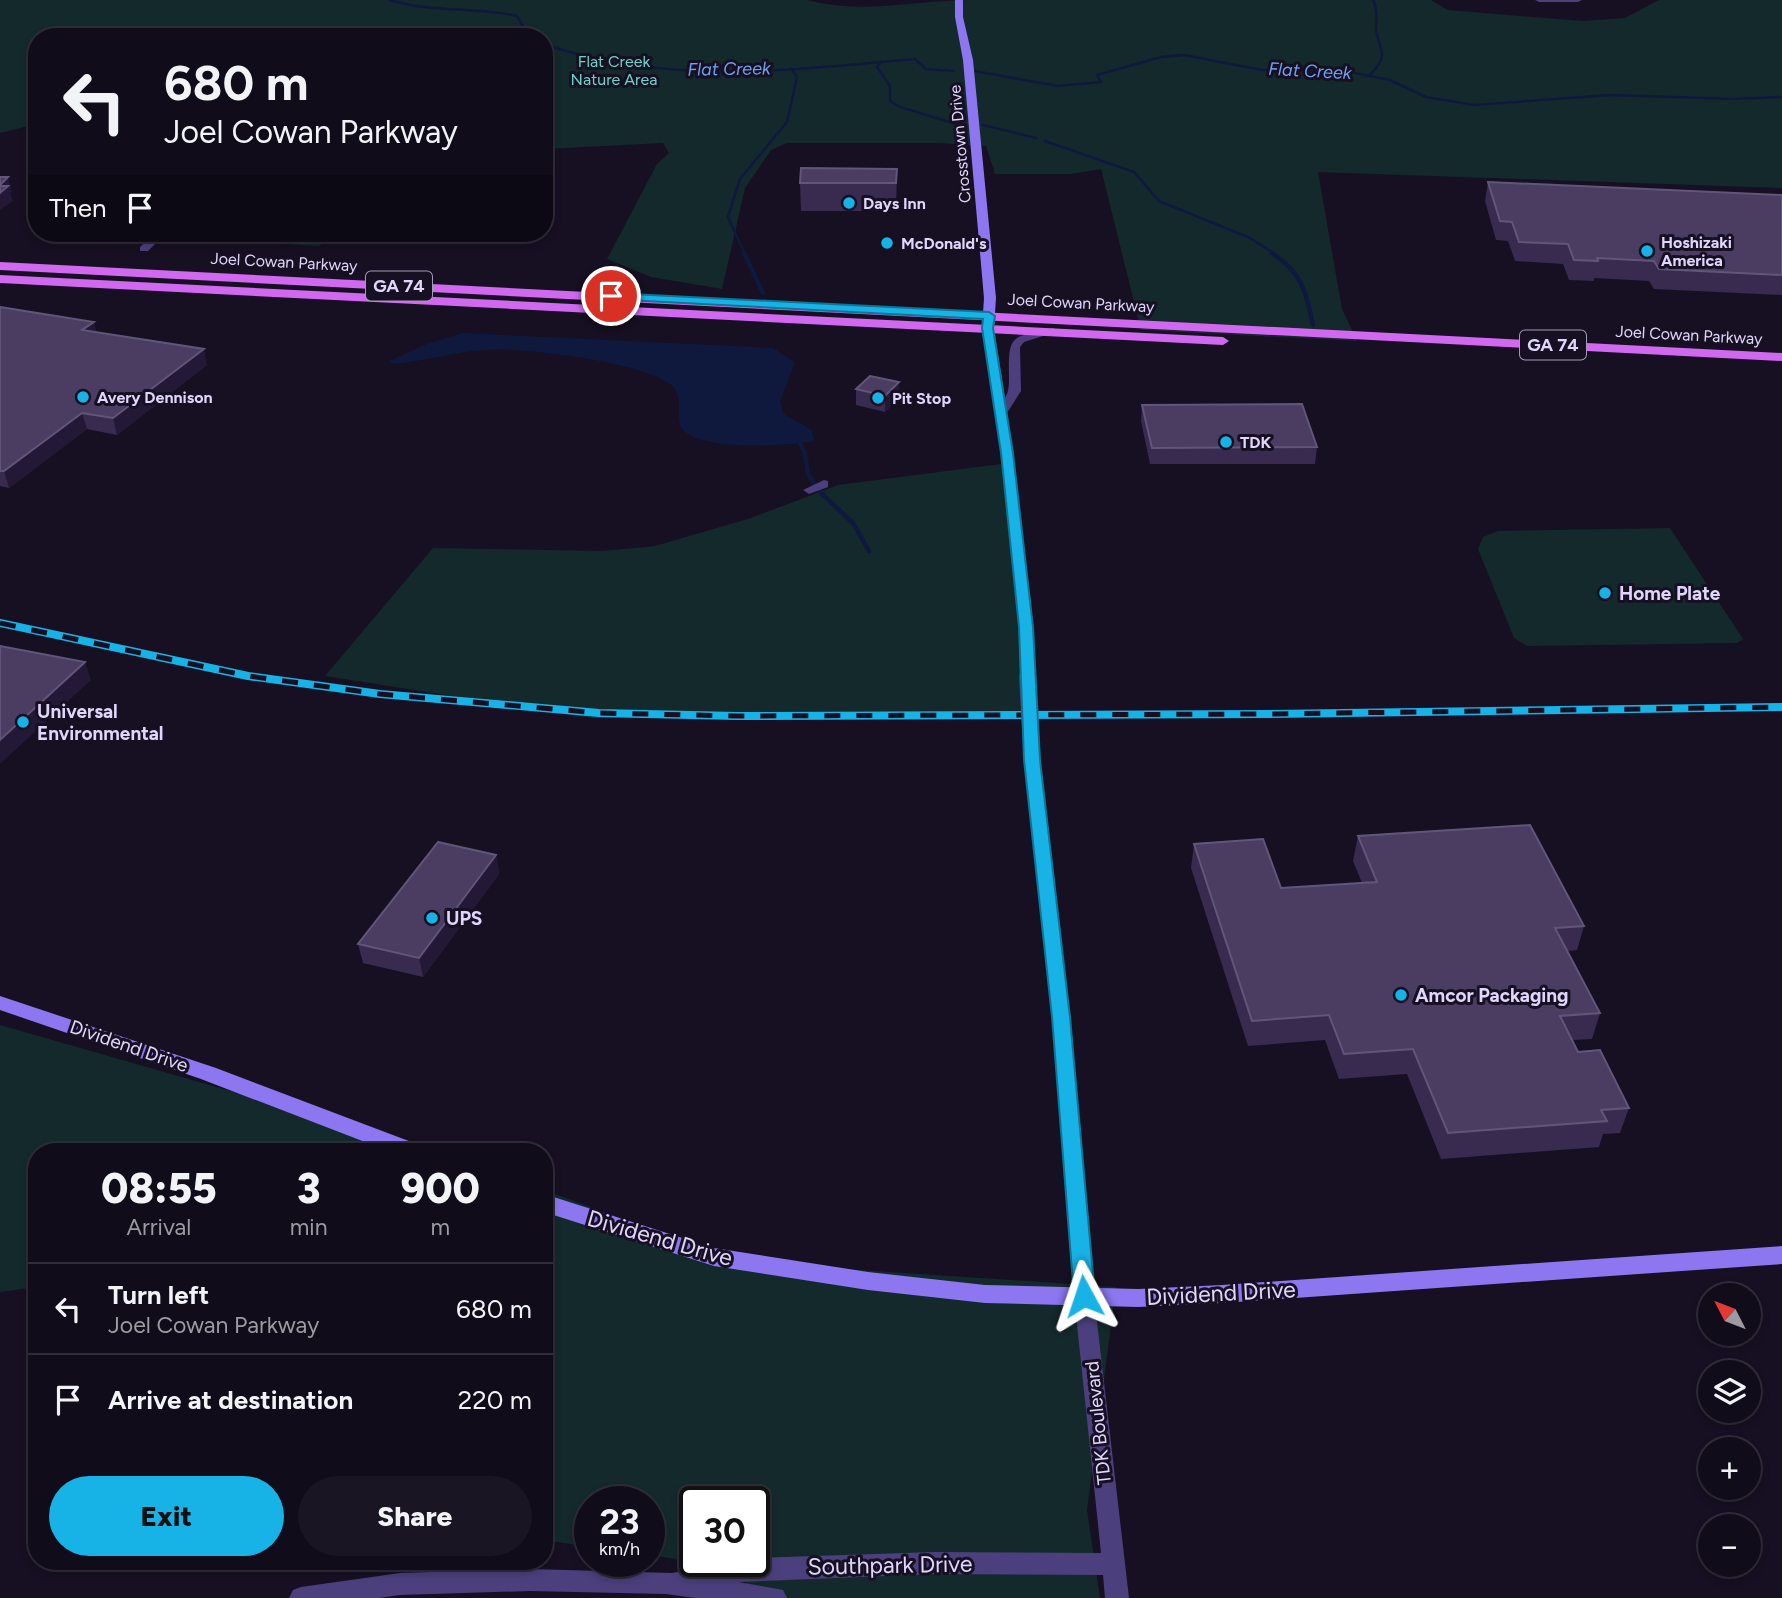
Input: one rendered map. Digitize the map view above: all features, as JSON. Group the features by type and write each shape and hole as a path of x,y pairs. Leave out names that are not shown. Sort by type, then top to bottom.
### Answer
{"main road":[{"name":"Joel Cowan Parkway","path":"0,266 988,322 1782,357"},
{"name":"Joel Cowan Parkway","path":"0,279 814,322 988,322 1053,331 1782,368"}],"street":[{"name":"Crosstown Drive","path":"959,0 958,17 968,60 990,298 988,322"},
{"path":"1539,0 1578,0"},
{"path":"144,249 151,242"},
{"name":"TDK Boulevard","path":"988,322 1026,627 1032,760 1061,1017 1084,1296 1117,1598"},
{"path":"1001,412 1015,391 1014,347 1020,340 1053,331"},
{"path":"809,490 824,484"},
{"name":"Dividend Drive","path":"0,1003 101,1035 252,1089 391,1143"},
{"name":"Dividend Drive","path":"553,1206 714,1257 782,1269 985,1294 1139,1298 1222,1294 1782,1255"},
{"name":"Southpark Drive","path":"666,1583 752,1569 935,1563 1114,1564"},
{"name":"Southpark Drive","path":"301,1598 400,1584 530,1580 666,1583 775,1598"}],"green space":[{"name":"Flat Creek Nature Area","path":"0,0 808,0 869,7 972,0 1431,0 1448,10 1582,21 1625,18 1659,0 1782,0 1782,188 1318,172 1342,309 1357,341 1141,330 1101,169 1071,174 995,174 986,146 939,143 787,143 771,150 745,188 722,289 651,277 607,259 657,164 669,153 663,143 553,149 553,28 28,28 28,126 0,133"},
{"path":"286,242 324,242 319,246 284,244"},
{"path":"1001,464 1030,717 592,718 325,676 433,548 603,551 655,546 751,518 838,485"},
{"name":"Home Plate","path":"1670,528 1743,639 1737,643 1527,646 1514,638 1478,549 1483,537 1498,531"},
{"path":"0,1025 412,1143 28,1143 28,1288 0,1292"},
{"path":"553,1193 739,1262 1116,1287 1087,1510 1100,1598 741,1598 748,1577 770,1577 770,1486 679,1486 679,1559 665,1557 665,1486 574,1486 574,1545 553,1541"}],"water":[{"path":"463,333 773,348 795,362 780,402 784,414 812,430 814,441 764,445 722,444 690,435 681,427 679,399 669,383 654,375 606,362 550,353 499,349 397,364 387,362 427,344"}],"building":[{"path":"801,168 897,169 896,183 800,183"},
{"path":"0,177 8,177 0,185"},
{"name":"Hoshizaki America","path":"1488,182 1782,195 1782,275 1659,269 1654,261 1597,258 1598,261 1574,260 1568,244 1519,242 1512,222 1500,221"},
{"name":"Avery Dennison","path":"0,307 94,322 82,330 204,349 113,418 82,413 4,471 0,471"},
{"path":"870,376 899,382 885,396 856,389"},
{"path":"1302,404 1317,447 1152,448 1142,405"},
{"path":"0,646 85,662 0,740"},
{"name":"Amcor Packaging","path":"1530,825 1584,926 1555,928 1600,1013 1560,1016 1578,1052 1600,1050 1629,1108 1601,1110 1607,1121 1448,1133 1413,1049 1344,1054 1329,1015 1252,1021 1194,844 1263,839 1281,888 1377,882 1358,836"},
{"name":"UPS","path":"438,842 496,855 419,958 358,944"}],"waterway":[{"name":"Flat Creek","path":"390,0 422,7 517,16 524,28"},
{"path":"1369,76 1382,57 1373,0"},
{"name":"Flat Creek","path":"553,47 635,66 728,71 792,69"},
{"name":"Flat Creek","path":"975,71 1057,86 1101,82 1097,75 1161,57 1184,55 1262,70 1345,71 1369,76"},
{"name":"Flat Creek","path":"792,69 915,59 926,69 954,71"},
{"path":"881,62 877,67 890,86 890,101 900,107 956,124"},
{"path":"745,254 728,217 740,179 787,122 797,77 792,69"},
{"name":"Flat Creek","path":"1369,76 1390,80 1426,97 1474,105 1610,95 1735,99 1782,97"},
{"path":"983,125 1036,138"},
{"path":"1045,141 1134,172 1159,201 1250,238 1275,254"},
{"path":"744,253 763,293"},
{"path":"1272,253 1290,268 1301,284 1313,325"},
{"path":"800,444 805,453 808,474 820,492 853,523 869,551"}],"railway":[{"path":"0,623 248,676 380,694 599,713 737,716 1266,714 1782,707"}],"place":[{"name":"Days Inn","path":"849,203"},
{"name":"McDonald's","path":"887,243"},
{"name":"Hoshizaki America","path":"1647,251"},
{"name":"Avery Dennison","path":"83,397"},
{"name":"Pit Stop","path":"878,398"},
{"name":"TDK","path":"1226,442"},
{"name":"Home Plate","path":"1605,593"},
{"name":"Universal Environmental","path":"23,722"},
{"name":"UPS","path":"432,918"},
{"name":"Amcor Packaging","path":"1401,995"}],"route":[{"path":"611,296 989,316 988,328 1007,453 1026,627 1032,760 1061,1017 1084,1296"}]}
